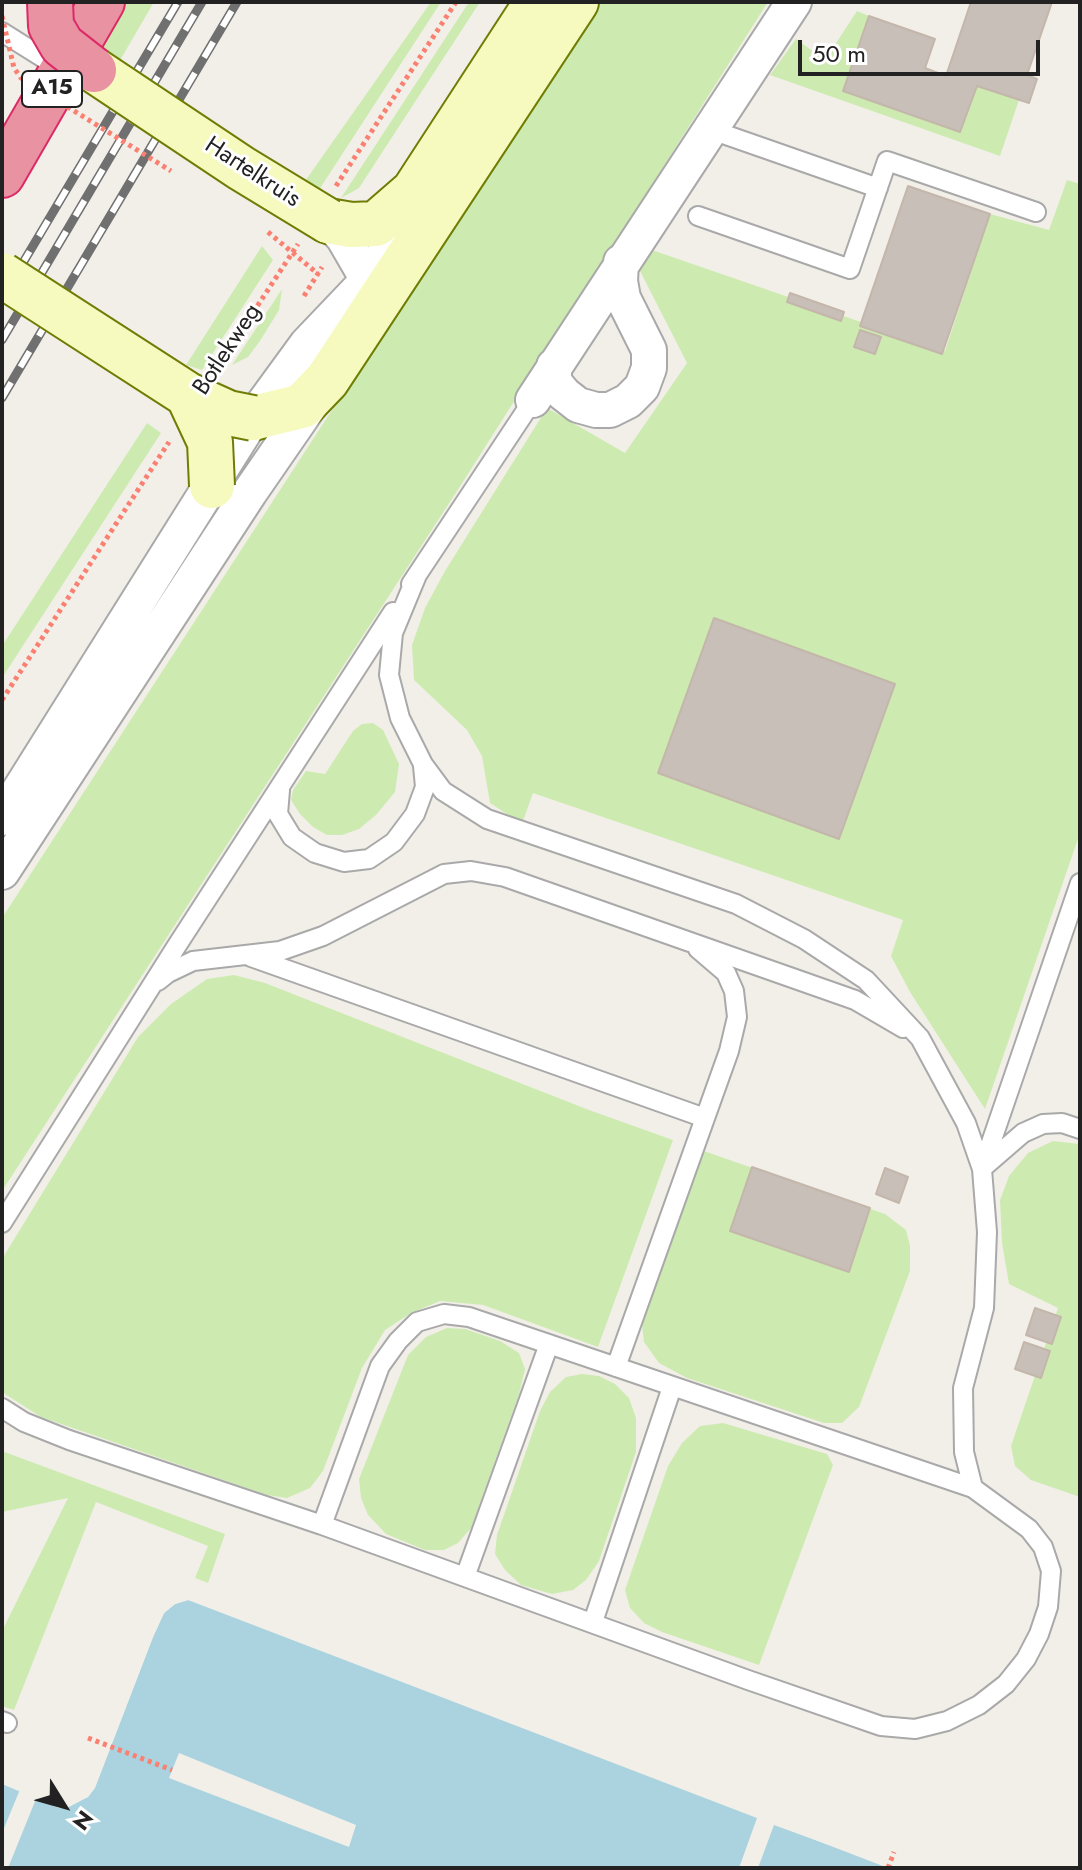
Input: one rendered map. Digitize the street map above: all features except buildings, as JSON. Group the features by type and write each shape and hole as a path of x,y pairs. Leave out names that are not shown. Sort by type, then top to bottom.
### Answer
{"highway":[{"name":"A15","path":"50,2 51,26 75,68"},
{"name":"A15","path":"2,175 102,2"}],"main road":[{"path":"414,191 537,2"},
{"path":"2,275 193,399 228,413 253,418 302,406 327,380 576,2"},
{"name":"Hartelkruis","path":"75,68 319,219 351,225 376,224 414,191"},
{"path":"193,399 210,442 212,486"}],"street":[{"path":"533,400 794,2"},
{"path":"2,872 250,492 327,380 368,280 394,237 414,191"},
{"path":"319,219 343,237 368,280"},
{"path":"554,366 554,382 564,394 578,405 596,410 610,410 628,401 642,387 649,368 649,350 623,298 621,262"},
{"path":"2,818 253,418 307,344 368,280"}],"lane":[{"name":"Hartelkruis","path":"2,32 75,68"},
{"path":"709,129 878,188"},
{"path":"698,216 850,269 887,161 1036,212"},
{"path":"2,1223 282,783 533,400"},
{"path":"417,575 393,633 389,675 400,718 423,764 443,791 487,819 736,904 804,939 866,980 920,1038 966,1123 982,1169 987,1232 984,1308 963,1388 964,1452 973,1488"},
{"path":"282,783 278,814 292,837 315,853 344,862 369,859 394,842 415,814 425,787 423,764"},
{"path":"150,988 168,973 193,961 280,951 323,936 444,874 471,871 505,877 855,1000 920,1038"},
{"path":"982,1169 1080,883"},
{"path":"616,1367 729,1051 737,1017 734,991 726,973 707,955 679,938"},
{"path":"244,954 705,1118"},
{"path":"982,1169 1023,1133 1043,1124 1062,1123 1080,1129"},
{"path":"2,1408 24,1422 69,1440 322,1525 881,1726 915,1729 947,1721 979,1705 1006,1684 1026,1659 1048,1607 1051,1571 1043,1547 1029,1529 973,1488 469,1317 444,1314 417,1322 380,1366 322,1525"},
{"path":"465,1577 549,1344"},
{"path":"593,1622 672,1387"}],"path":[{"name":"Botlekweg","path":"2,700 193,399 319,219 456,2"},
{"path":"88,1738 172,1770"},
{"path":"888,1868 894,1852"}],"green space":[{"path":"128,2 154,2 119,62 99,49"},
{"path":"431,2 441,2 317,193 303,184"},
{"path":"469,2 480,2 359,188 341,198"},
{"path":"597,2 768,2 459,488 2,1191 2,918"},
{"path":"857,11 869,16 844,92 960,131 977,86 1019,100 1000,156 770,75 796,39 825,60"},
{"path":"1067,180 1080,184 1080,833 985,1109 910,992 891,956 903,920 533,793 523,821 510,816 490,803 482,756 467,730 414,680 412,645 425,608 445,571 547,408 625,453 687,363 639,269 652,250 945,351 990,214 1049,230"},
{"path":"262,246 273,260 202,370 186,365"},
{"path":"282,289 279,310 260,341 248,357 232,365"},
{"path":"147,423 161,433 2,678 2,646"},
{"path":"373,723 383,730 399,764 395,792 376,815 359,829 342,835 327,835 300,814 291,800 293,790 306,771 325,774 353,731 362,724"},
{"path":"234,975 265,983 673,1140 598,1347 483,1305 440,1301 411,1313 385,1330 362,1368 323,1471 310,1488 287,1498 267,1495 41,1417 2,1389 2,1259 138,1037 171,1004 207,979"},
{"path":"1053,1141 1080,1144 1080,1497 1031,1480 1015,1466 1011,1446 1058,1308 1009,1284 1002,1243 1000,1200 1009,1176 1028,1153"},
{"path":"701,1150 885,1214 906,1230 910,1246 910,1271 859,1407 842,1423 824,1423 687,1378 659,1363 644,1342 641,1317"},
{"path":"447,1328 465,1329 500,1341 519,1353 525,1369 471,1528 458,1543 444,1550 425,1550 386,1534 368,1515 361,1498 359,1479 408,1355 426,1337"},
{"path":"582,1374 599,1376 615,1384 629,1398 636,1418 636,1452 599,1561 586,1580 573,1590 552,1594 521,1585 505,1570 495,1554 497,1535 540,1411 550,1392 566,1377"},
{"path":"723,1423 827,1454 833,1465 759,1665 644,1623 630,1608 625,1590 668,1466 682,1443 700,1426"},
{"path":"2,1451 225,1534 208,1583 195,1578 208,1546 96,1502 14,1710 2,1706 2,1631 68,1498 2,1512"}],"water":[{"path":"188,1600 888,1868 2,1868 2,1784 59,1808 88,1797 95,1787 164,1613 175,1604"}],"pier":[{"path":"188,1596 889,1864 892,1868 774,1825 758,1868 739,1868 757,1818 188,1600 175,1604 164,1613 95,1788 88,1797 69,1807 59,1808 38,1799 40,1795 60,1804 68,1803 85,1794 91,1786 161,1611 173,1600"},
{"path":"179,1753 356,1825 349,1847 169,1778"},
{"path":"21,1787 38,1794 8,1868 2,1868 2,1833"}],"railway":[{"path":"2,298 178,2"},
{"path":"2,340 202,2"},
{"path":"2,398 237,2"}]}
